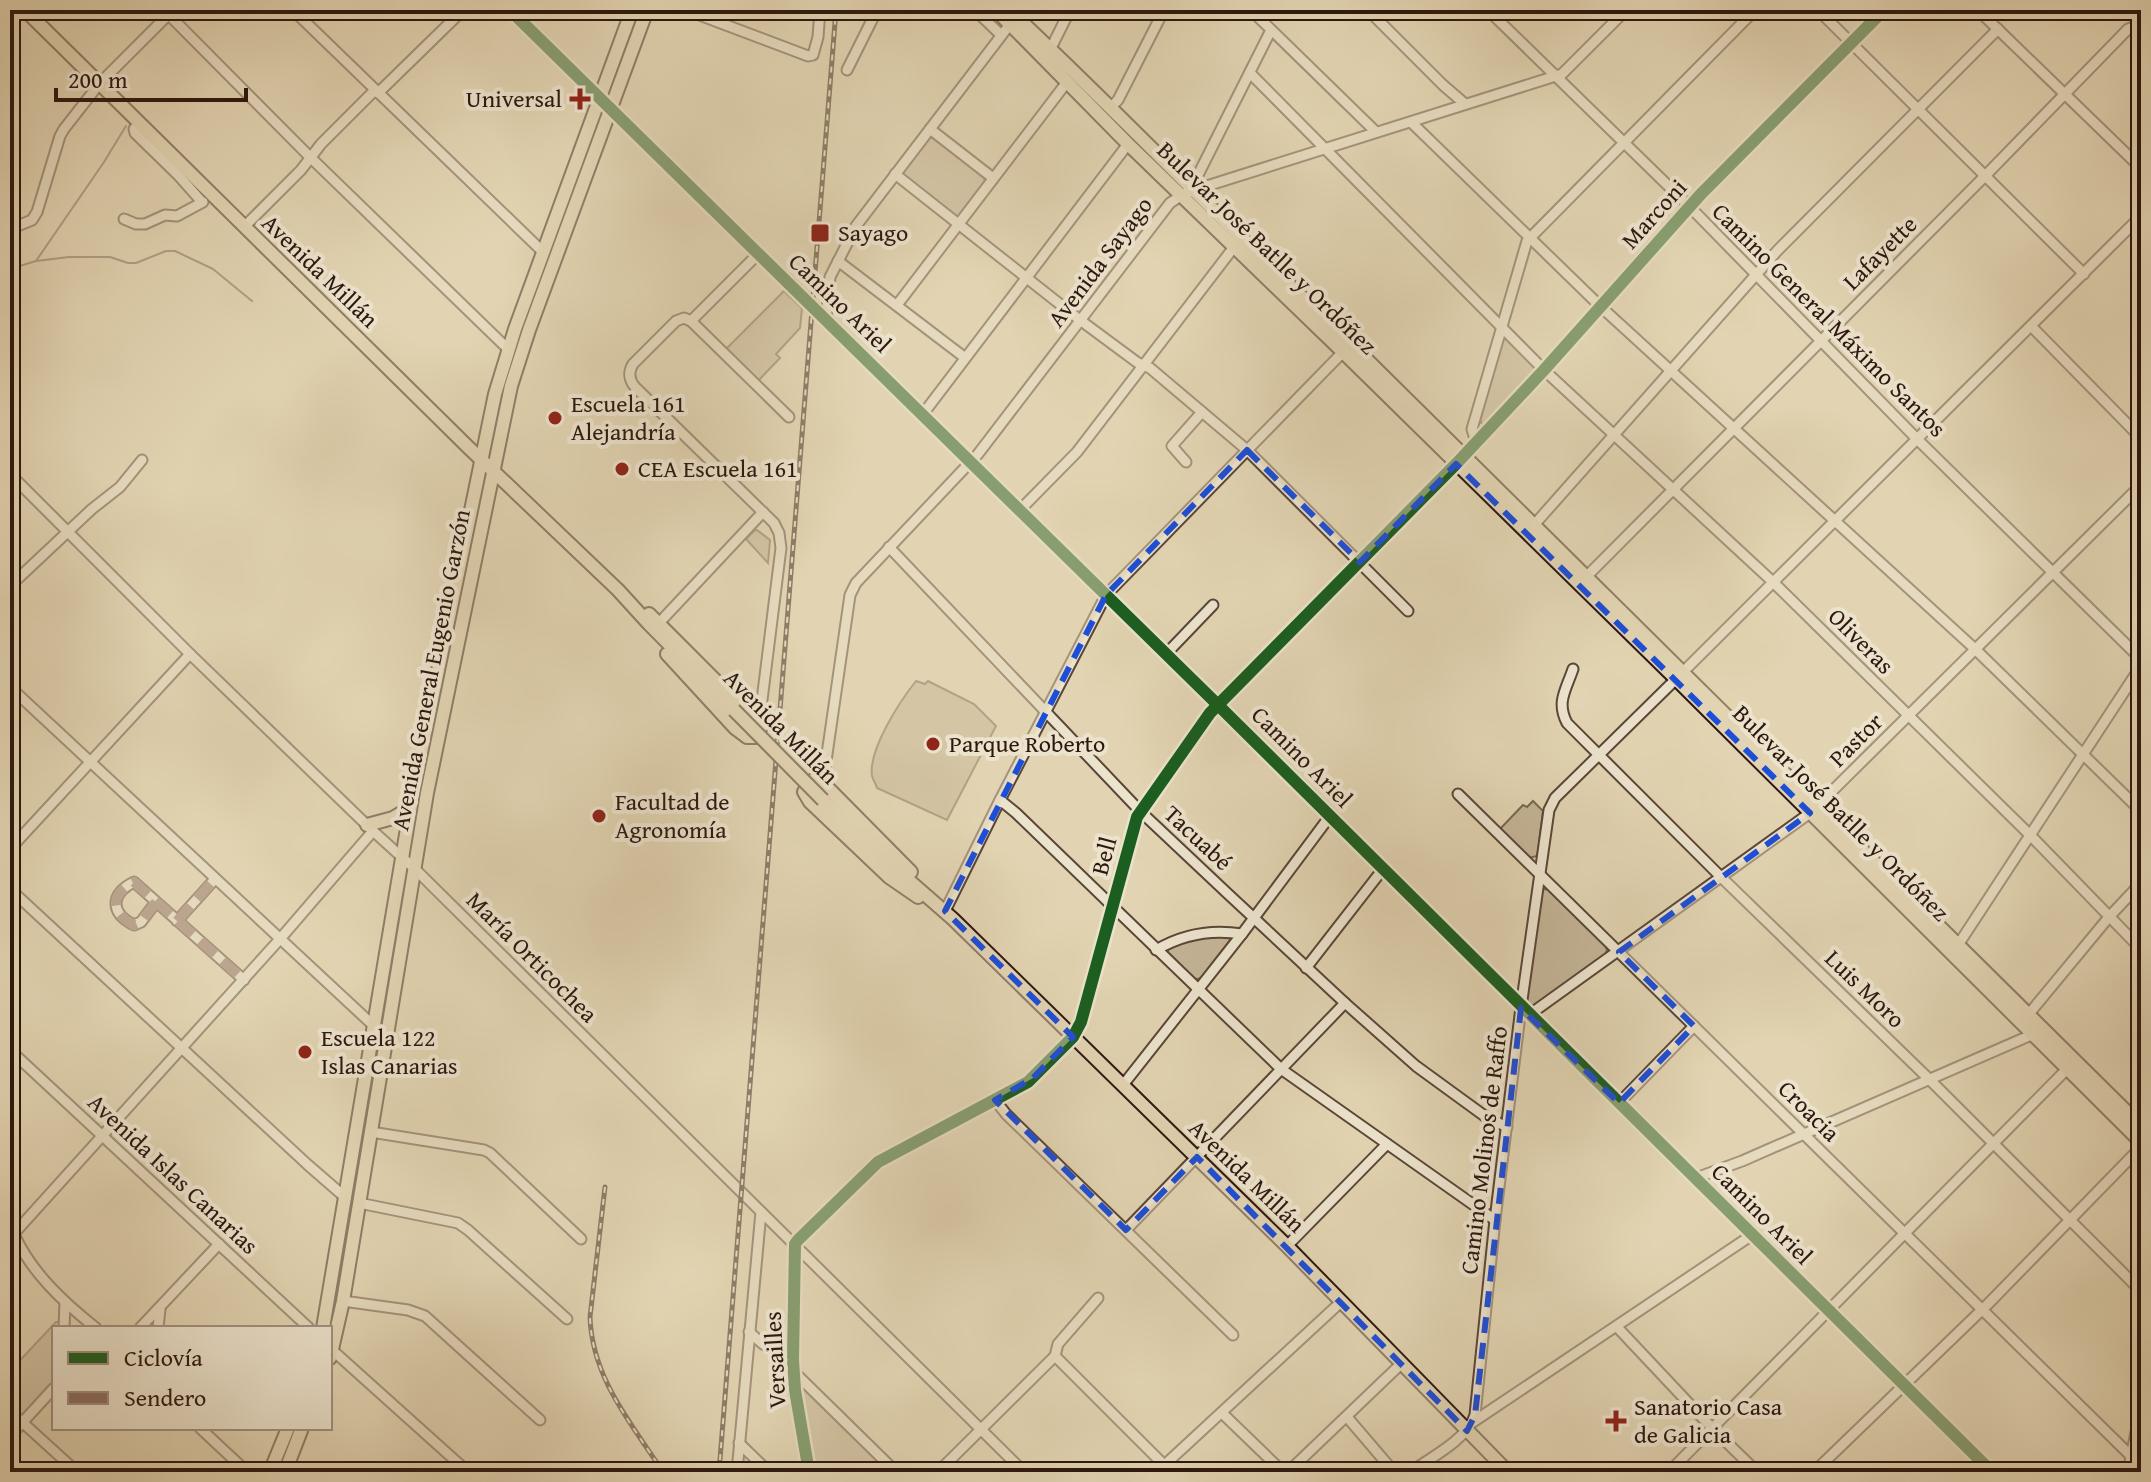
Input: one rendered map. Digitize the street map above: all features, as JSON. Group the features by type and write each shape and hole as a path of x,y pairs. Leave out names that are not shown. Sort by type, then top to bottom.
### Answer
{"main road":[{"name":"Avenida Millán","path":"25,10 139,122 208,199 244,227 654,624 823,800 882,857 946,912 1402,1363 1470,1426 1508,1472"},
{"name":"Avenida General Eugenio Garzón","path":"323,1326 410,808 495,394 508,349 632,10"},
{"name":"Avenida General Eugenio Garzón","path":"332,1348 343,1301 427,793 511,386 520,354 647,10"},
{"name":"Bulevar José Batlle y Ordóñez","path":"996,10 1012,17 1051,48 1111,107 1234,247 1460,460"},
{"name":"Bulevar José Batlle y Ordóñez","path":"1012,17 1067,82 1128,144 1188,192 1679,676 2141,1145"},
{"name":"Bulevar José Batlle y Ordóñez","path":"1513,512 1534,525 1679,676"},
{"path":"654,624 759,724 759,733 752,738 747,737 735,728 653,640 654,624"},
{"path":"822,776 932,893 946,912 889,877 810,802 805,789 822,776"},
{"path":"370,828 410,808"},
{"name":"Bulevar José Batlle y Ordóñez","path":"1814,810 1958,945 2141,1126"},
{"path":"270,1472 287,1430"},
{"path":"285,1472 301,1430"}],"street":[{"path":"293,10 543,252"},
{"path":"244,227 301,170 321,144 463,10"},
{"name":"Camino Ariel","path":"510,10 1217,704 1992,1472"},
{"path":"686,10 803,55 813,55 820,10"},
{"path":"847,70 877,10"},
{"path":"975,10 1000,34"},
{"path":"1051,48 1070,10"},
{"path":"1111,107 1118,100 1164,10"},
{"path":"1251,10 1376,132"},
{"path":"1368,10 1465,104"},
{"name":"Camino General Máximo Santos","path":"1488,10 1690,207 1917,439 2141,659"},
{"name":"Avenida Sayago","path":"822,776 850,595 859,578 970,463 1170,203 1188,192 1557,76 1626,10"},
{"path":"1476,443 1472,429 1525,246 1755,10"},
{"path":"1818,10 2084,274"},
{"name":"Marconi","path":"1460,460 1690,207 1884,10"},
{"path":"1978,10 2141,168"},
{"path":"10,229 32,220 60,136 70,119 100,83 171,12 310,157 508,349"},
{"path":"826,320 830,277 856,226 1012,17"},
{"name":"Lafayette","path":"1586,577 2128,29 2138,28"},
{"path":"1534,525 1756,274 1998,29"},
{"path":"1197,177 1271,30"},
{"name":"Oliveras","path":"1250,73 1544,370 1773,582 2141,949"},
{"path":"897,305 1067,82"},
{"path":"1411,122 1600,306 1975,649 2141,811"},
{"path":"930,129 993,178"},
{"path":"923,414 1128,144"},
{"path":"895,174 1080,320 1138,363 1150,368 1247,450 1408,611"},
{"path":"124,219 145,224 165,215 177,216 208,199"},
{"path":"1598,755 2141,216"},
{"path":"1019,511 1077,452 1234,247"},
{"path":"691,321 758,254"},
{"path":"838,261 964,357"},
{"path":"759,724 781,537 774,523 635,387 630,378 633,364 676,321 684,318 691,321 789,417"},
{"path":"2031,326 2141,438"},
{"path":"946,912 1106,595 1343,352"},
{"path":"1186,462 1172,446 1202,412"},
{"path":"10,586 67,531 120,487 142,460"},
{"name":"Bell","path":"795,1244 878,1162 1033,1078 1073,1037 1081,1022 1141,812 1217,704 1460,460"},
{"name":"María Orticochea","path":"11,476 190,654 415,869 1024,1472"},
{"name":"Pastor","path":"1529,1015 1814,810 2141,485"},
{"path":"654,624 763,512"},
{"name":"Tacuabé","path":"889,547 1141,812 1306,968 1416,1066 1486,1117 1507,1127"},
{"path":"1166,654 1213,605"},
{"path":"10,849 190,654"},
{"path":"1958,945 2141,666"},
{"name":"Luis Moro","path":"1573,669 1562,704 1567,723 2141,1291"},
{"path":"10,687 375,1027"},
{"name":"Camino Molinos de Raffo","path":"1470,1426 1521,1007 1551,802 1598,755"},
{"name":"Croacia","path":"1458,794 2132,1457"},
{"path":"1000,800 1281,1069 1495,1220"},
{"path":"1123,1085 1330,816"},
{"path":"94,1326 65,1302 29,1262 12,1236 280,939 370,828"},
{"path":"1306,968 1383,869"},
{"path":"177,921 215,879"},
{"path":"156,902 141,922 134,925 124,920 115,906 117,898 129,883 134,882 244,980"},
{"path":"2028,1015 2141,883"},
{"path":"10,889 346,1198"},
{"path":"1156,950 1182,937 1201,933 1242,934"},
{"path":"1126,1230 1345,1003"},
{"path":"1619,1103 1694,1026"},
{"path":"1696,1178 1742,1161 2031,1035"},
{"name":"Avenida Islas Canarias","path":"10,1050 307,1326"},
{"path":"1669,1472 2066,1070"},
{"path":"995,1100 1233,1335"},
{"path":"371,1132 490,1153 581,1239"},
{"path":"1287,1246 1387,1144"},
{"path":"1814,1472 1982,1310 2141,1145"},
{"path":"359,1203 458,1223 567,1319"},
{"path":"737,1472 761,1212"},
{"path":"1410,1472 1470,1426 1752,1235"},
{"path":"142,1326 219,1244"},
{"name":"Versailles","path":"795,1244 793,1371 809,1472"},
{"path":"938,1472 1055,1356 1058,1344 1098,1298"},
{"path":"343,1301 408,1310 425,1316 540,1420"},
{"path":"1055,1356 1164,1470 1342,1301"},
{"path":"64,1326 65,1302"},
{"path":"158,1326 160,1309"},
{"path":"1617,1327 1757,1472"},
{"path":"749,1332 763,1344 793,1360"},
{"path":"747,1351 763,1344"},
{"path":"332,1353 466,1472"},
{"path":"1222,1413 1285,1472 1402,1363"},
{"path":"793,1371 896,1472"},
{"path":"10,1436 52,1390"},
{"path":"2128,1472 2141,1407"},
{"path":"10,1411 77,1472"},
{"path":"1347,1417 1394,1472"},
{"path":"202,1430 247,1472"},
{"path":"739,1443 769,1472"}],"highlighted area":[{"path":"1247,450 1360,562 1456,464 1810,813 1619,952 1694,1026 1619,1103 1521,1008 1475,1415 1467,1431 1197,1157 1126,1230 995,1100 1033,1078 1073,1037 945,911 1106,595"}],"shaded area":[{"path":"933,136 985,175 984,183 959,216 954,216 903,176 903,171 928,137"},
{"path":"784,291 802,308 800,328 776,354 780,358 758,381 725,350"},
{"path":"1507,338 1536,368 1536,372 1487,426 1479,418 1501,340"},
{"path":"757,530 770,540 768,563 746,539"},
{"name":"Parque Roberto","path":"916,681 925,684 928,681 974,704 996,726 947,820 877,788 872,776 880,740"},
{"path":"1533,801 1543,811 1537,856 1529,858 1499,830 1523,805 1527,807"},
{"path":"1551,890 1605,944 1607,950 1605,955 1531,1007 1526,998 1541,891"},
{"path":"1200,936 1229,936 1230,940 1201,978 1194,980 1167,955 1169,947"},
{"path":"52,1326 52,1386 21,1417 10,1407 10,1371"},
{"path":"801,1385 890,1472 813,1472"}],"waterway":[{"path":"36,261 126,126"},
{"path":"10,269 36,261 69,257 110,257 136,263 166,251 175,251 213,269 252,301"}],"railway":[{"path":"719,1472 836,10"},
{"path":"605,1187 590,1317 592,1339 615,1399 663,1472"}],"marked path":[{"path":"177,921 215,879"},
{"path":"156,902 141,922 134,925 120,915 116,904 120,892 134,882 244,980"}],"cycle path":[{"path":"510,10 1217,704 1992,1472"},
{"path":"809,1472 793,1360 795,1244 878,1162 1028,1082 1073,1037 1081,1022 1137,817 1210,713 1456,464 1701,194 1884,10"}],"place":[{"name":"Universal","path":"580,99"},
{"name":"Sayago","path":"820,233"},
{"name":"Escuela 161 Alejandría","path":"555,418"},
{"name":"CEA Escuela 161","path":"622,469"},
{"name":"Parque Roberto","path":"933,744"},
{"name":"Facultad de Agronomía","path":"599,816"},
{"name":"Escuela 122 Islas Canarias","path":"305,1052"},
{"name":"Sanatorio Casa de Galicia","path":"1616,1421"}]}
